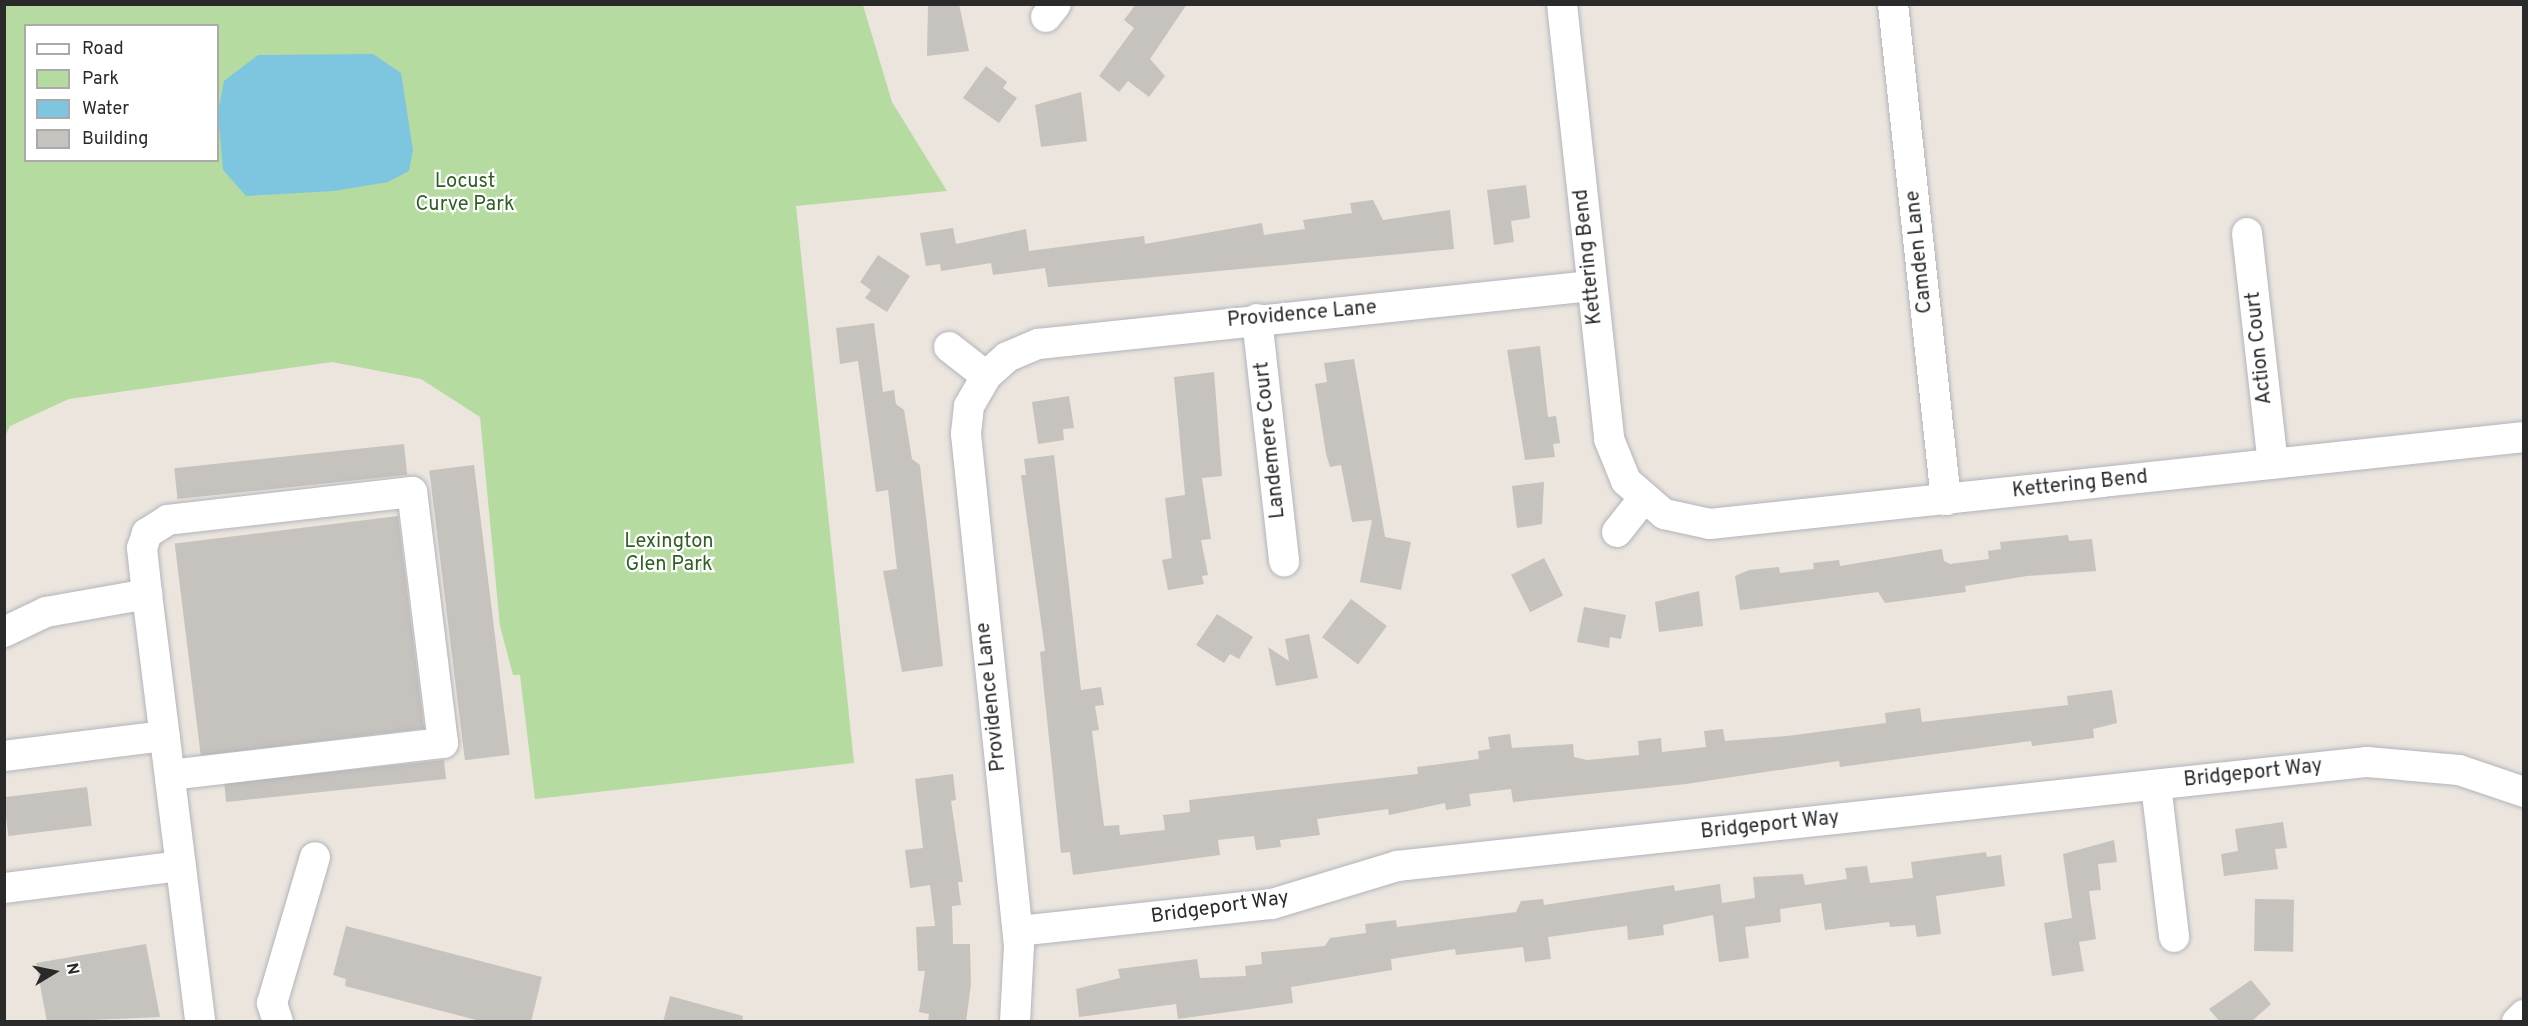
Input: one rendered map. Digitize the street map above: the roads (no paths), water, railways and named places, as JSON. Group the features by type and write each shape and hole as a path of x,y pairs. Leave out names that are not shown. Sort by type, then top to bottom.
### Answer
{"street":[{"name":"Kettering Bend","path":"1562,4 1609,440 1626,481 1642,499 1684,522 1710,524 2523,437"},
{"name":"Camden Lane","path":"1893,4 1946,500"},
{"name":"Action Court","path":"2247,232 2273,464"},
{"name":"Providence Lane","path":"1015,1022 1018,931 966,434 969,406 986,376 1007,357 1038,344 1257,319 1591,286"},
{"name":"Landemere Court","path":"1257,319 1284,561"},
{"path":"949,347 986,376"},
{"path":"170,775 443,744 412,492 157,524 142,548 200,1022"},
{"path":"1617,532 1642,499"},
{"path":"4,632 46,612 147,594"},
{"path":"4,756 165,735"},
{"name":"Bridgeport Way","path":"1018,931 1272,904 1397,866 2156,785 2397,762 2459,770 2523,792"},
{"path":"2156,785 2174,938"},
{"path":"278,1022 272,1003 315,857"},
{"path":"4,888 181,866"},
{"path":"2517,1022 2523,1015"}],"water":[{"path":"373,54 401,73 413,150 409,171 388,182 334,191 246,196 223,170 219,107 224,81 258,55"}],"park label":[{"name":"Locust Curve Park","path":"465,194"},
{"name":"Lexington Glen Park","path":"669,554"}]}
